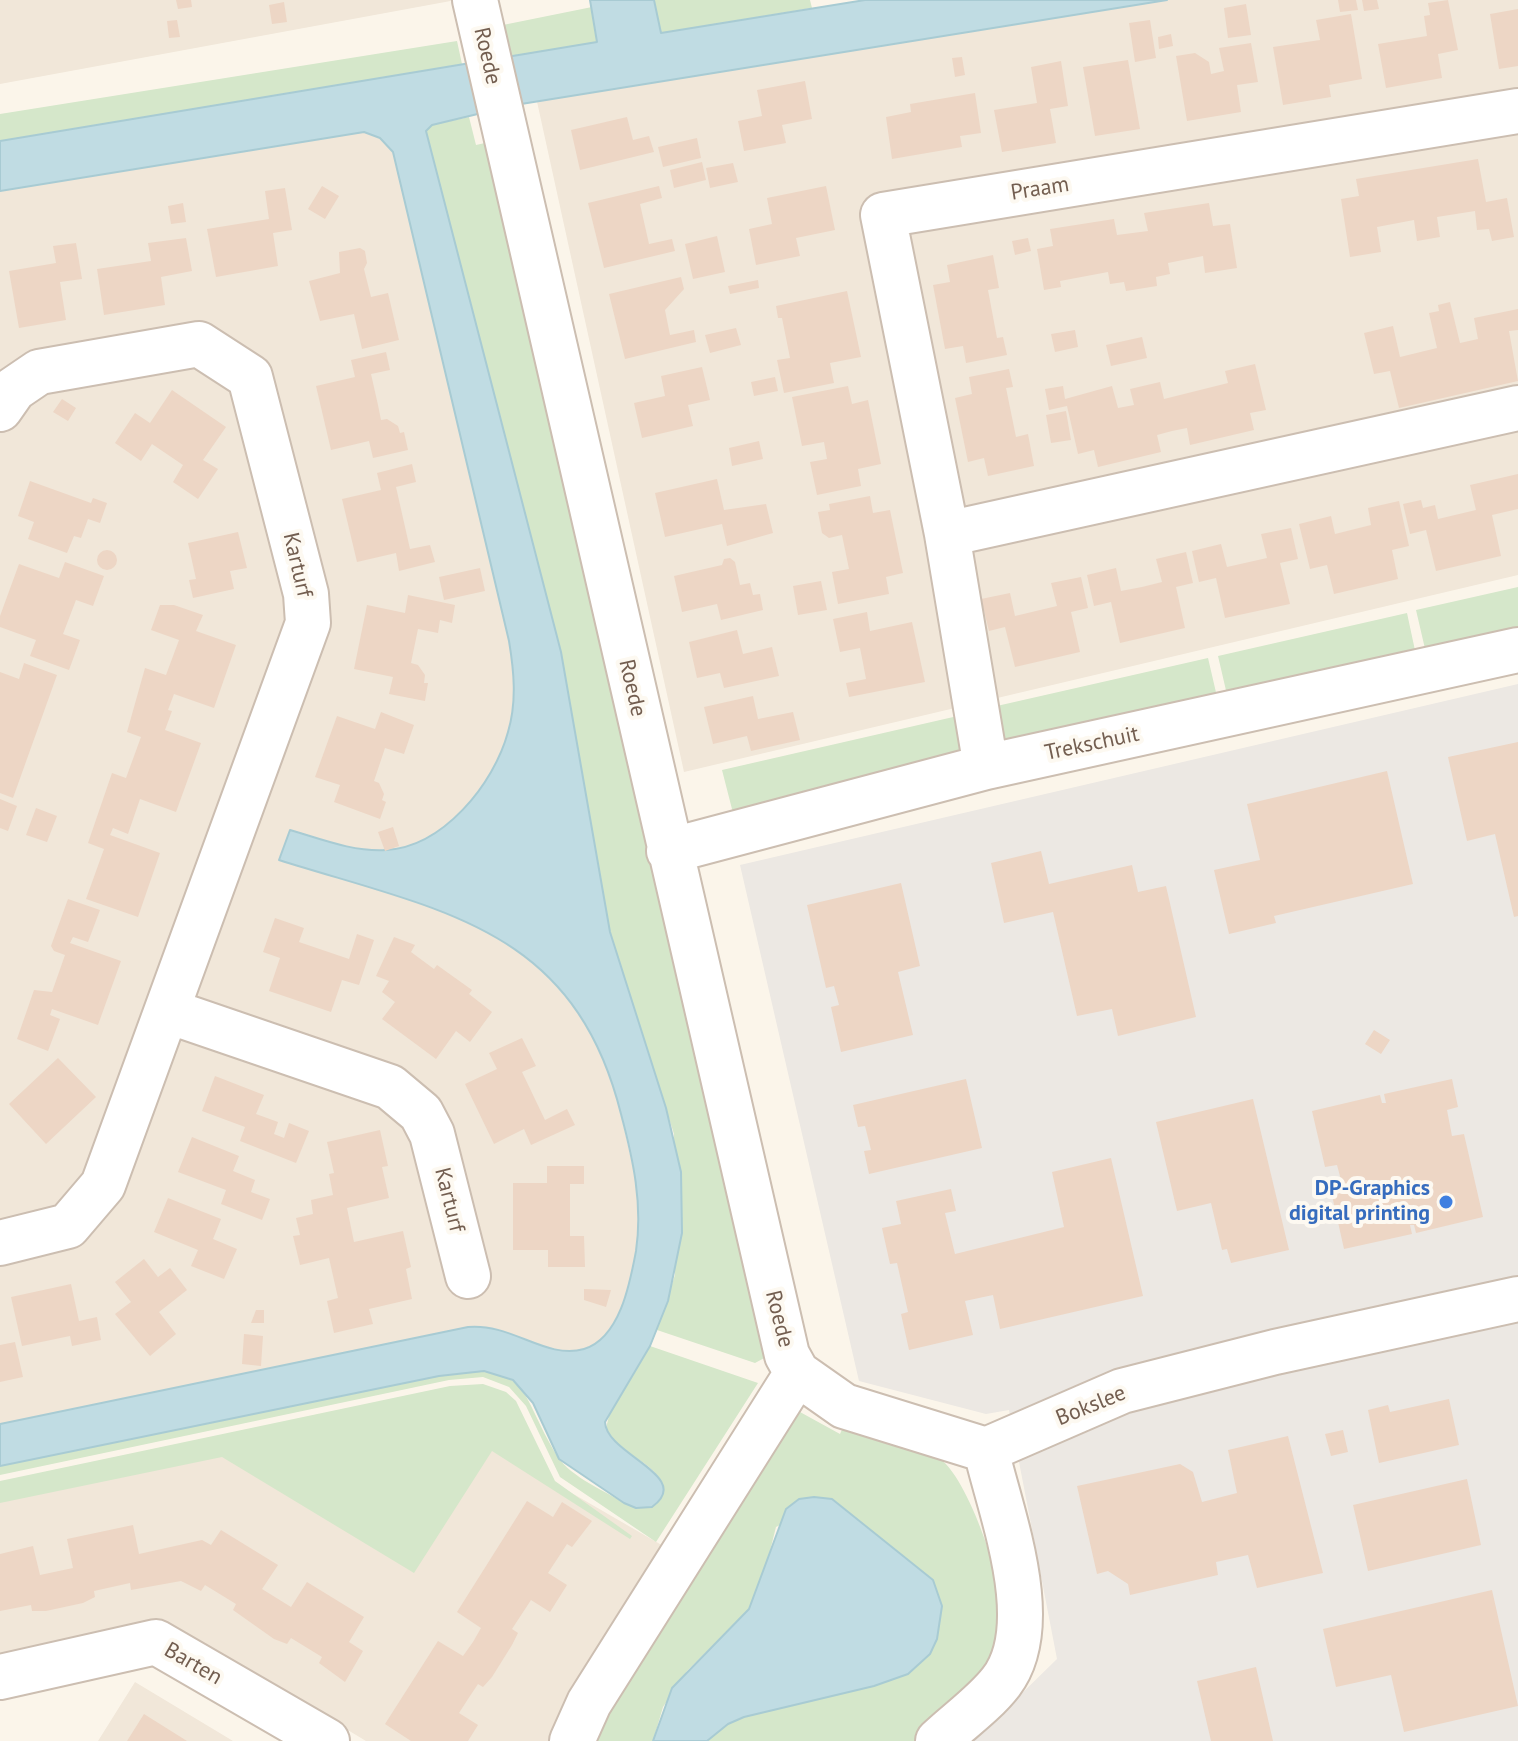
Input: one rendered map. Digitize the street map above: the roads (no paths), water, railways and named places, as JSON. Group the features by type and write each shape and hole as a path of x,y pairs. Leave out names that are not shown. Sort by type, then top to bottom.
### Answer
{"street":[{"name":"Roede","path":"475,0 787,1355 797,1373 844,1406 986,1450"},
{"name":"Praam","path":"986,767 947,534 883,215 1518,111"},
{"name":"Karturf","path":"0,409 14,389 39,372 199,344 250,377 306,594 308,623 103,1185 68,1226 0,1243"},
{"path":"947,534 1518,408"},
{"name":"Trekschuit","path":"669,851 986,767 1518,650"},
{"name":"Karturf","path":"168,1011 362,1076 407,1098 421,1113 432,1134 468,1276"},
{"name":"Bokslee","path":"986,1450 1122,1391 1275,1352 1517,1306"},
{"name":"Roede","path":"572,1741 589,1703 771,1420 797,1373"},
{"path":"938,1741 1001,1682 1019,1643 1022,1603 986,1450"},
{"name":"Barten","path":"0,1677 156,1642 327,1741"}],"water":[{"path":"590,0 654,0 661,33 865,0 1167,0 515,105 432,125 426,131 561,652 610,932 666,1108 681,1172 682,1233 668,1301 650,1346 605,1422 609,1434 619,1445 656,1475 663,1485 662,1496 652,1507 636,1508 559,1459 533,1403 513,1380 484,1371 439,1376 0,1466 0,1424 468,1327 499,1330 556,1350 584,1349 606,1334 621,1308 638,1233 633,1165 621,1114 599,1051 570,1002 535,964 493,936 446,913 279,860 290,830 337,844 374,850 407,846 427,838 463,809 491,772 508,732 513,709 509,641 393,152 380,138 364,132 0,191 0,141 597,42"},
{"path":"799,1499 832,1499 933,1580 942,1606 937,1639 930,1654 908,1674 874,1686 744,1717 728,1724 707,1741 653,1741 672,1688 749,1609 786,1509"}],"place":[{"name":"DP-Graphics digital printing","path":"1446,1202"}]}
